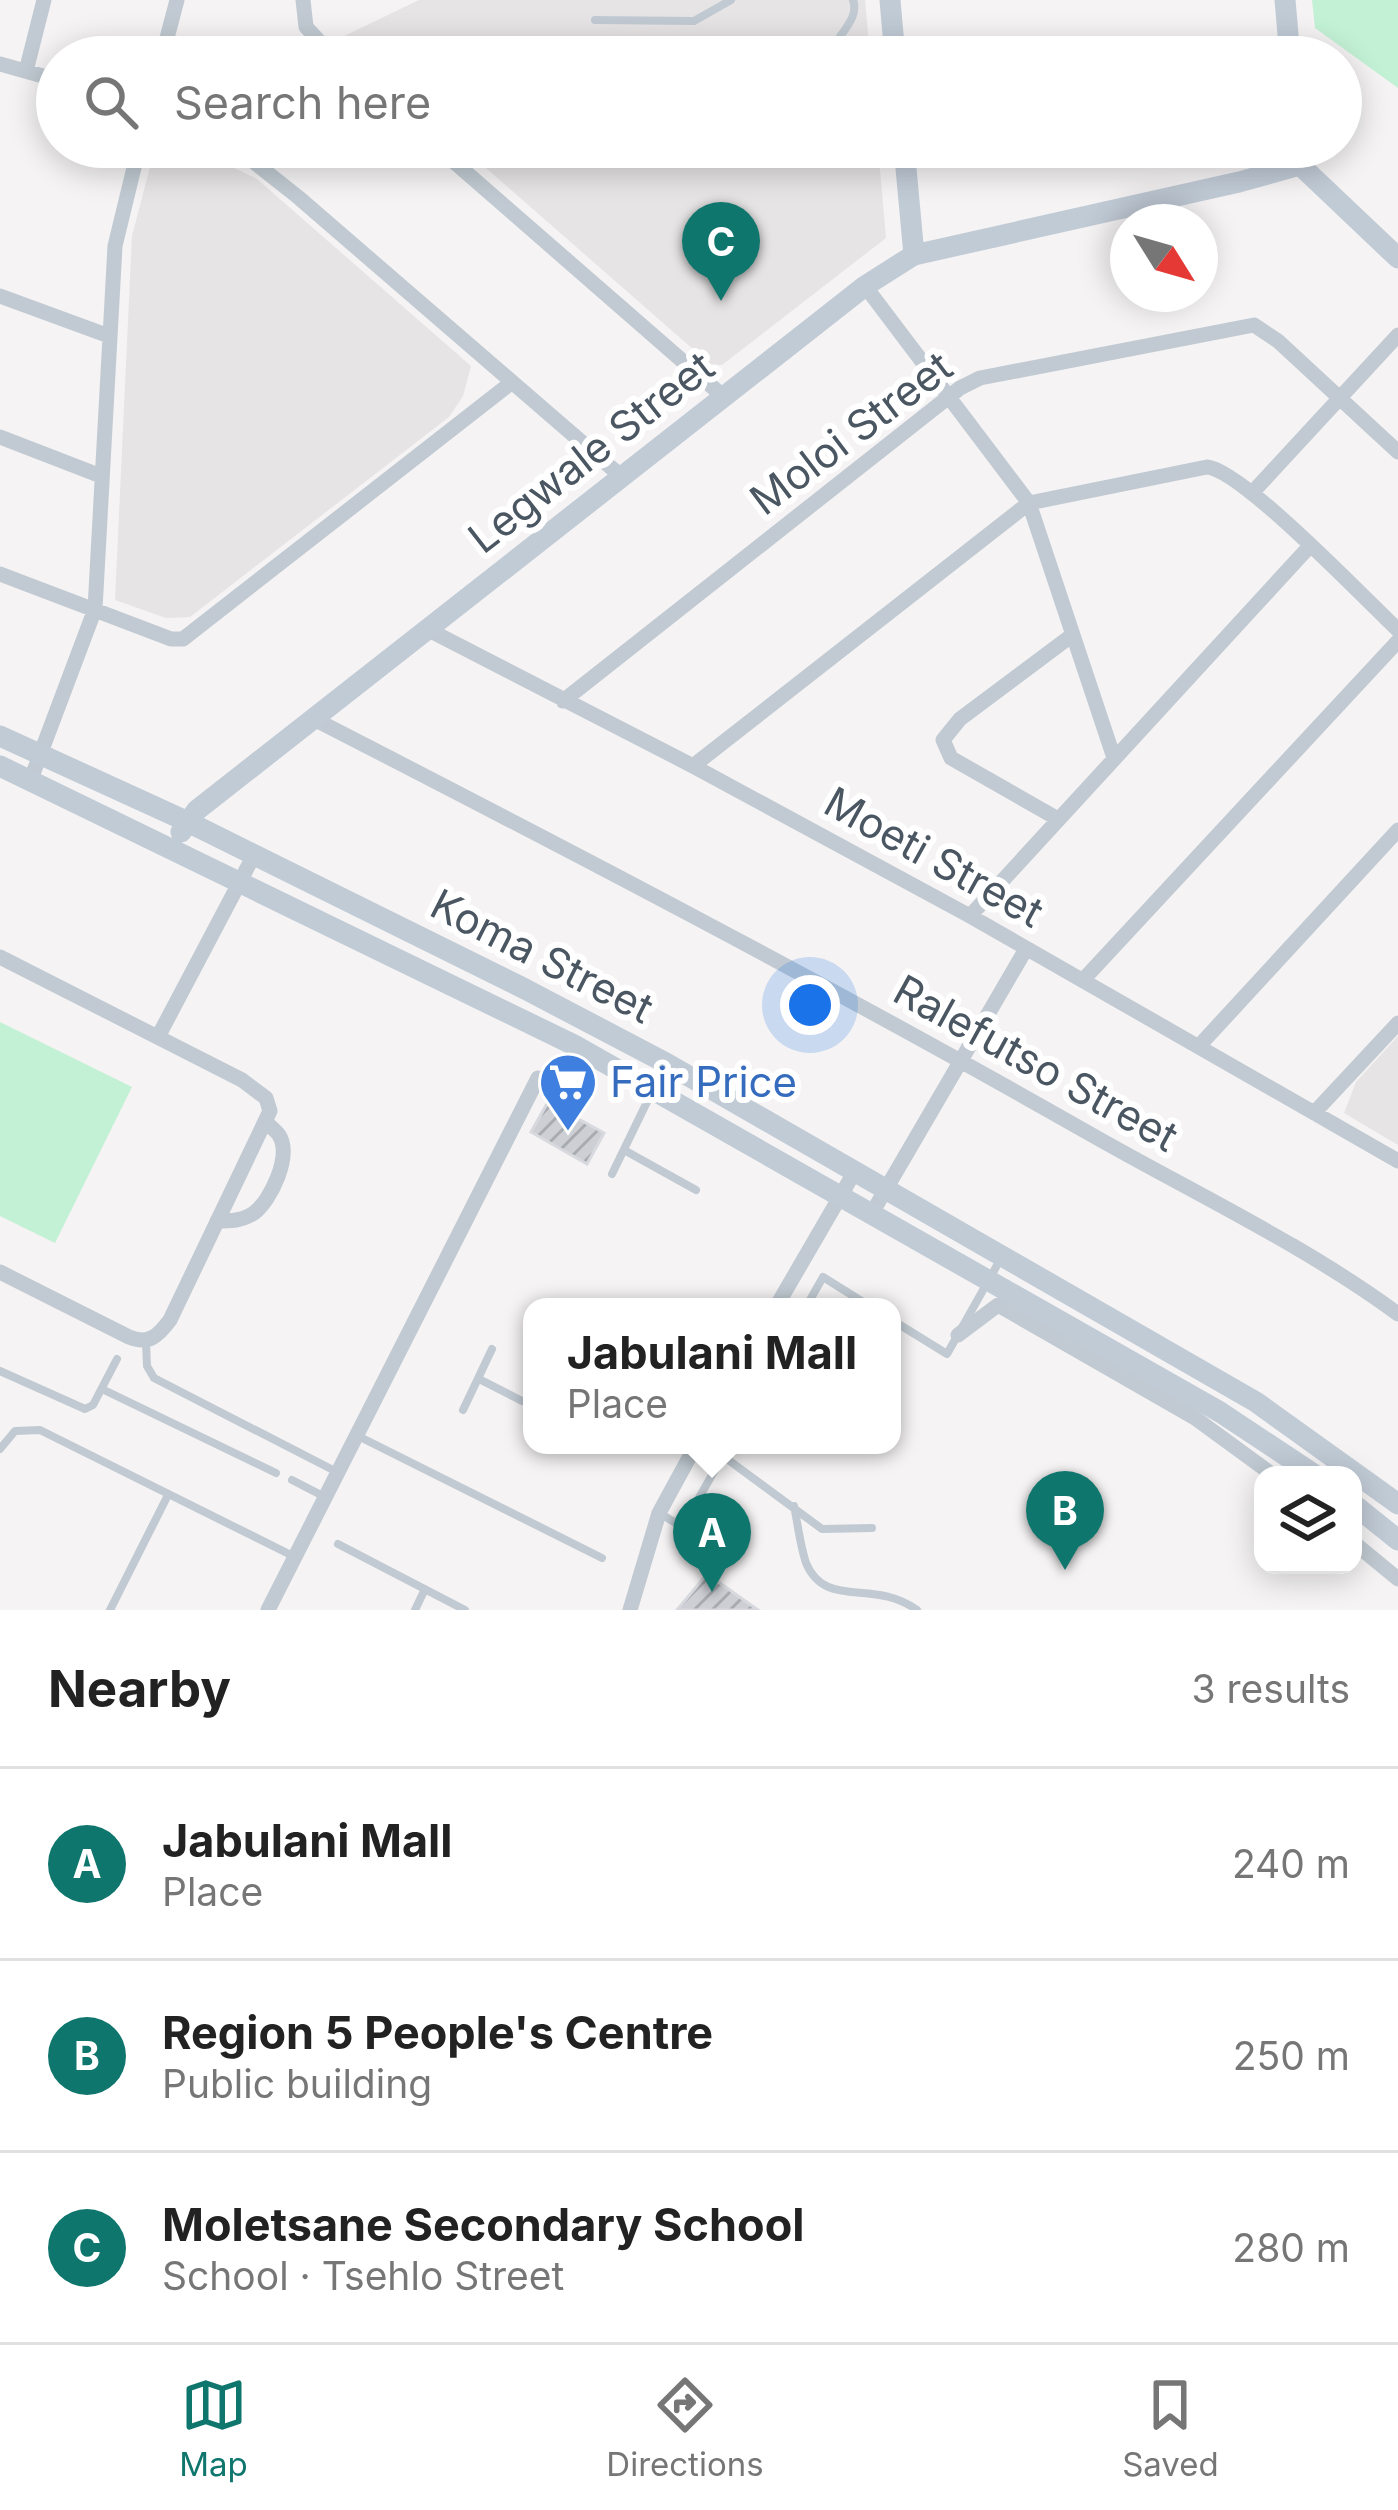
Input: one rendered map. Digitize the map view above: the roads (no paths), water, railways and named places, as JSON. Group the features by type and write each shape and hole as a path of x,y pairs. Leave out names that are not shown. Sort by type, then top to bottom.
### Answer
{"main road":[{"path":"890,0 893,36"},
{"path":"1285,0 1288,36"},
{"path":"906,168 914,255"},
{"name":"Legwale Street","path":"173,847 186,821 314,718 865,286 914,255 1216,188 1268,168"},
{"path":"1311,168 1398,258"},
{"name":"Koma Street","path":"0,736 186,821 525,988 665,1063 1256,1402 1398,1504"},
{"name":"Koma Street","path":"0,766 517,1016 654,1089 1220,1412 1301,1466"},
{"path":"1362,1511 1398,1540"}],"street":[{"path":"26,71 44,0"},
{"path":"168,36 177,0"},
{"path":"303,0 306,27 314,36"},
{"path":"0,64 36,74"},
{"path":"31,779 95,609 118,225 133,168"},
{"path":"266,168 622,478"},
{"path":"461,168 725,398"},
{"path":"865,286 1029,503 1114,758"},
{"path":"0,296 109,335"},
{"name":"Moloi Street","path":"563,700 980,378 1244,325 1267,331 1398,452"},
{"path":"1252,493 1398,335"},
{"path":"0,574 171,639 183,639 511,383"},
{"path":"0,437 101,476"},
{"path":"693,766 1029,503 1207,467 1225,472 1252,493 1398,630"},
{"path":"970,916 1309,547"},
{"name":"Moeti Street","path":"427,629 970,916 1398,1161"},
{"path":"1058,819 951,758 943,740 960,718 1071,636"},
{"path":"1083,980 1398,641"},
{"name":"Ralefutso Street","path":"314,718 680,907 961,1060 1333,1272 1398,1314"},
{"path":"1199,1046 1398,830"},
{"path":"159,1035 254,855"},
{"path":"872,1213 1026,949"},
{"path":"0,957 256,1088 270,1111 170,1320 146,1342 0,1272"},
{"path":"1314,1113 1398,1023"},
{"path":"268,1610 538,1078"},
{"path":"217,1221 246,1216 268,1196 283,1148 279,1134 266,1122"},
{"path":"781,1298 855,1171"},
{"path":"958,1335 998,1305 1195,1418 1261,1466"},
{"path":"630,1610 659,1513 691,1454"},
{"path":"1362,1549 1398,1579"}],"lane":[{"path":"595,20 694,21 731,0"},
{"path":"841,36 856,9 853,0"},
{"path":"612,1174 665,1063"},
{"path":"624,1150 696,1190"},
{"path":"901,1326 947,1354 1002,1255"},
{"path":"811,1298 823,1277 857,1298"},
{"path":"146,1342 148,1372 164,1385 339,1473"},
{"path":"463,1410 492,1349"},
{"path":"0,1371 85,1409 93,1406 117,1359"},
{"path":"478,1379 522,1401"},
{"path":"102,1390 276,1473"},
{"path":"0,1449 16,1431 40,1430 296,1557"},
{"path":"358,1436 602,1558"},
{"path":"659,1513 682,1527 723,1456 822,1529 872,1528"},
{"path":"292,1480 326,1497"},
{"path":"110,1610 168,1495"},
{"path":"794,1507 806,1564 823,1592 845,1600 896,1596 917,1610"},
{"path":"338,1544 465,1610"},
{"path":"415,1610 425,1589"}],"place":[{"name":"Moletsane Secondary School","path":"721,301"},
{"name":"Fair Price","path":"568,1133"},
{"name":"Region 5 People's Centre","path":"1065,1570"},
{"name":"Jabulani Mall","path":"712,1592"}]}
